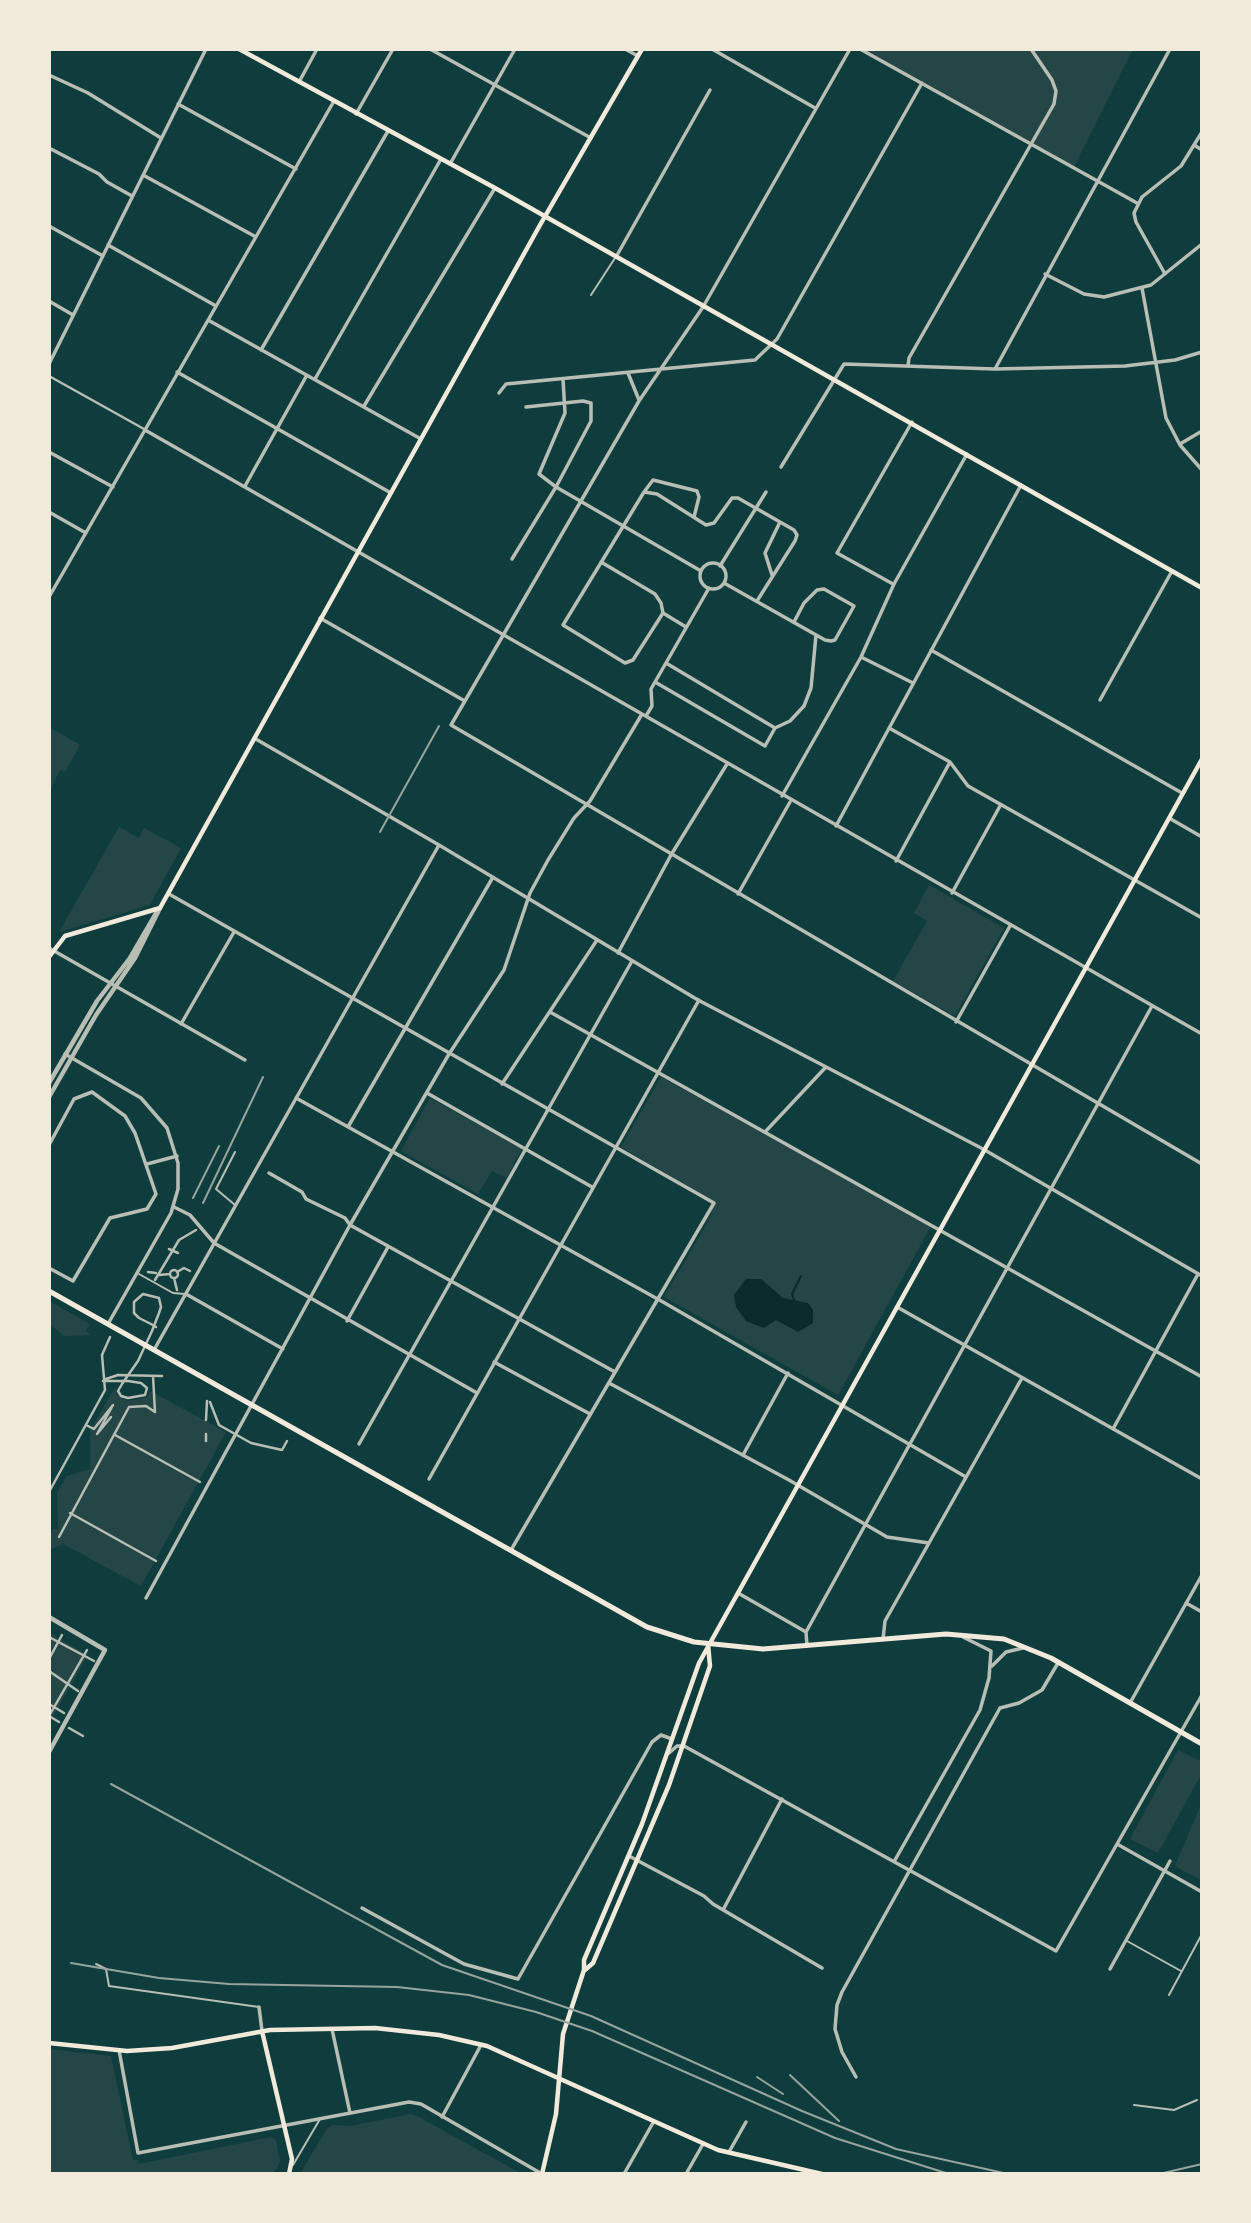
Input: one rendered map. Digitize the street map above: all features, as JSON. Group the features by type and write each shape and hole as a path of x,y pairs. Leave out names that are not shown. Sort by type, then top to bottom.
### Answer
{"main road":[{"path":"241,49 495,188 1202,588"},
{"path":"49,957 51,949 65,936 160,908 358,550 642,49"},
{"path":"542,2174 553,2128 563,2034 584,1970 584,1960 629,1856 708,1644 1202,759"},
{"path":"49,1291 647,1627 708,1644 763,1648 883,1639 988,1636 1028,1647 1058,1662 1202,1744"},
{"path":"584,1970 593,1963 684,1746 710,1666 708,1644"},
{"path":"49,2043 119,2050 172,2048 262,2031 332,2028 407,2030 482,2044 728,2154 822,2174"},
{"path":"262,2031 284,2124 292,2167 289,2174"}],"street":[{"path":"49,364 206,49"},
{"path":"299,82 317,49"},
{"path":"356,114 393,49"},
{"path":"430,49 591,138"},
{"path":"450,164 516,49"},
{"path":"625,49 638,56"},
{"path":"712,49 815,108"},
{"path":"850,49 704,307 639,401 451,724 1097,1105 1202,1164"},
{"path":"860,49 1137,203"},
{"path":"908,366 909,358 1054,104 1056,91 1052,80 1031,49"},
{"path":"995,369 1170,49"},
{"path":"49,75 88,93 161,138"},
{"path":"499,393 506,384 755,360 773,345 922,83"},
{"path":"616,257 710,90"},
{"path":"49,597 334,102"},
{"path":"178,104 296,169"},
{"path":"261,349 388,131"},
{"path":"1165,274 1136,222 1137,203 1181,166 1202,132"},
{"path":"1194,145 1202,150"},
{"path":"49,148 99,174 107,183 132,196"},
{"path":"315,379 440,159"},
{"path":"143,175 256,237"},
{"path":"364,406 495,188"},
{"path":"49,226 103,256"},
{"path":"1045,274 1093,297 1142,288 1165,274 1202,244"},
{"path":"108,245 216,306"},
{"path":"1142,288 1166,418 1180,445 1202,468"},
{"path":"49,301 73,315"},
{"path":"208,320 421,439"},
{"path":"781,467 844,364 995,369 1155,364 1202,352"},
{"path":"177,372 391,493"},
{"path":"628,373 639,392 639,401"},
{"path":"245,486 307,375"},
{"path":"49,376 1202,1034"},
{"path":"563,378 565,413 538,474 581,502 701,570"},
{"path":"512,559 581,442 592,409 591,403 583,401 526,407"},
{"path":"894,584 837,554 912,422"},
{"path":"1180,445 1202,431"},
{"path":"1202,446 1202,468"},
{"path":"49,452 113,487"},
{"path":"782,796 862,657 894,584 967,454"},
{"path":"601,562 655,594 661,603 663,613 634,660 625,663 567,630 563,625 564,620 601,562 619,524 653,480 697,491 699,497 694,517"},
{"path":"836,826 1021,485"},
{"path":"644,492 657,494 706,525 714,523 732,498 738,498 797,535 757,601"},
{"path":"720,566 765,492"},
{"path":"49,512 86,533"},
{"path":"773,575 765,553 780,523"},
{"path":"711,564 720,566 726,574 724,583 716,589 709,588 702,582 701,570 711,564"},
{"path":"1100,700 1172,571"},
{"path":"724,583 825,640 835,640 854,606 824,589 817,590 804,603 794,622"},
{"path":"146,1598 350,1225 449,1054 504,970 528,899 562,835 652,706 651,689 709,588"},
{"path":"663,613 686,627"},
{"path":"320,618 463,700"},
{"path":"655,682 765,746 775,728 790,721 804,706 811,688 816,635"},
{"path":"931,650 1182,793"},
{"path":"862,657 913,683"},
{"path":"666,663 775,728"},
{"path":"889,728 950,762 968,786 1202,918"},
{"path":"254,738 699,1000 983,1149 1200,1275 1113,1429"},
{"path":"896,860 950,762"},
{"path":"618,953 671,855 727,764"},
{"path":"738,894 791,801"},
{"path":"952,893 1000,805"},
{"path":"1169,818 1202,837"},
{"path":"154,1350 439,845"},
{"path":"348,1127 493,877"},
{"path":"169,894 713,1203 510,1552"},
{"path":"49,1083 160,908"},
{"path":"956,1022 1010,926"},
{"path":"181,1024 234,931"},
{"path":"502,1084 597,940"},
{"path":"51,949 245,1060"},
{"path":"359,1444 632,961"},
{"path":"429,1479 699,1000"},
{"path":"807,1646 806,1632 1152,1006"},
{"path":"550,1012 1202,1377"},
{"path":"49,1097 68,1056"},
{"path":"68,1056 141,1098 167,1129 177,1156 179,1177 174,1206 108,1324"},
{"path":"765,1132 825,1068"},
{"path":"49,1145 74,1099 92,1092 125,1116 147,1164 156,1194 147,1209 110,1218 73,1281 49,1268"},
{"path":"427,1093 593,1187"},
{"path":"296,1098 657,1299 966,1476"},
{"path":"147,1164 177,1156"},
{"path":"269,1173 302,1192 306,1199 345,1218 350,1225 388,1247 615,1372"},
{"path":"174,1206 190,1214 214,1243 477,1394"},
{"path":"155,1280 163,1263 169,1261 176,1252 179,1240 196,1230"},
{"path":"347,1321 388,1247"},
{"path":"169,1249 176,1252"},
{"path":"169,1261 177,1290"},
{"path":"148,1272 158,1274 184,1268 190,1271"},
{"path":"173,1272 174,1278"},
{"path":"103,1381 119,1381 128,1381 141,1383 147,1388 145,1395 128,1398 121,1396 118,1391 122,1384 130,1372 138,1361 152,1332 156,1322 161,1307 159,1298 143,1294 134,1302 134,1313 139,1318 151,1324 156,1327"},
{"path":"186,1294 283,1349"},
{"path":"896,1306 1202,1479"},
{"path":"49,1492 105,1390 102,1355 110,1337"},
{"path":"494,1362 590,1414"},
{"path":"743,1455 788,1373"},
{"path":"103,1381 118,1375 162,1376"},
{"path":"59,1536 130,1407 146,1406 155,1412 153,1376"},
{"path":"883,1639 885,1621 1022,1378"},
{"path":"609,1382 865,1525 895,1540 929,1543"},
{"path":"206,1420 208,1401 219,1425 225,1429 247,1440 282,1450 287,1441"},
{"path":"86,1425 94,1429 113,1405 97,1434 111,1417"},
{"path":"114,1434 200,1482"},
{"path":"206,1434 206,1441"},
{"path":"70,1513 156,1561"},
{"path":"1130,1703 1202,1575"},
{"path":"737,1592 806,1632"},
{"path":"1186,1603 1202,1612"},
{"path":"49,1617 106,1650 97,1661 49,1752"},
{"path":"49,1659 62,1635"},
{"path":"895,1860 980,1710 991,1668 991,1651 958,1635"},
{"path":"49,1637 83,1657 97,1661"},
{"path":"991,1668 1006,1652 1028,1647"},
{"path":"59,1722 49,1716 87,1650"},
{"path":"856,2077 839,2042 835,2018 837,2005 909,1869 1000,1708 1019,1703 1042,1690 1058,1662"},
{"path":"49,1671 69,1682 78,1691"},
{"path":"664,1760 671,1749 684,1746 1056,1951 1202,1695"},
{"path":"49,1704 64,1713"},
{"path":"69,1728 83,1735"},
{"path":"362,1908 464,1964 518,1979 652,1742 661,1735 671,1739"},
{"path":"723,1910 782,1799"},
{"path":"1117,1844 1202,1892"},
{"path":"629,1856 704,1896 822,1968"},
{"path":"1110,1969 1170,1861"},
{"path":"259,2007 262,2031"},
{"path":"332,2028 350,2113"},
{"path":"442,2117 482,2044"},
{"path":"119,2050 138,2153 409,2102 421,2104 542,2174"},
{"path":"624,2174 654,2122"},
{"path":"728,2154 746,2122"},
{"path":"686,2174 703,2144"}],"lane":[{"path":"591,295 616,257"},
{"path":"235,1152 216,1189 236,1206"},
{"path":"137,1273 173,1293 186,1294"},
{"path":"1169,1995 1202,1934"},
{"path":"1126,1941 1182,1971"},
{"path":"96,1964 106,1969 109,1986 259,2007"},
{"path":"1135,2105 1174,2110 1196,2101"},
{"path":"292,2167 321,2118"}],"shaded area":[{"path":"859,49 1133,49 1074,167"},
{"path":"49,727 80,745 65,772 60,770 49,793"},
{"path":"119,827 139,838 144,828 181,848 150,905 59,932"},
{"path":"929,885 1004,928 955,1016 893,981 927,921 914,913"},
{"path":"661,1077 931,1226 838,1395 664,1297 710,1218 715,1202 621,1147"},
{"path":"430,1098 522,1149 506,1178 492,1171 478,1194 401,1151"},
{"path":"746,1279 761,1279 783,1298 808,1303 813,1310 813,1323 798,1332 776,1320 764,1328 746,1321 736,1307 734,1295"},
{"path":"49,1301 90,1324 86,1331 91,1335 64,1336 49,1323"},
{"path":"115,1387 117,1396 128,1401 147,1397 150,1391 226,1432 141,1586 63,1544 49,1550 49,1538 53,1529 58,1529 57,1493 67,1476 90,1469 90,1430"},
{"path":"49,1633 88,1655 49,1723"},
{"path":"1178,1750 1202,1762 1202,1773 1158,1853 1130,1839"},
{"path":"1202,1802 1202,1881 1175,1866"},
{"path":"49,2049 111,2056 133,2160 138,2160 139,2164 271,2137 276,2140 280,2162 273,2174 49,2174"},
{"path":"411,2114 522,2174 300,2174 326,2130 332,2125 350,2126"}],"waterway":[{"path":"794,1300 792,1294 801,1276"}],"railway":[{"path":"380,832 439,726"},
{"path":"203,1203 263,1077"},
{"path":"193,1198 219,1146"},
{"path":"111,1784 442,1965 591,2016 802,2111 896,2149 1008,2174"},
{"path":"71,1963 159,1978 229,1984 397,1987 469,1995 536,2012 592,2031 835,2138 949,2174"},
{"path":"790,2075 839,2121"},
{"path":"757,2077 783,2094"},
{"path":"1159,2174 1202,2164"}]}
